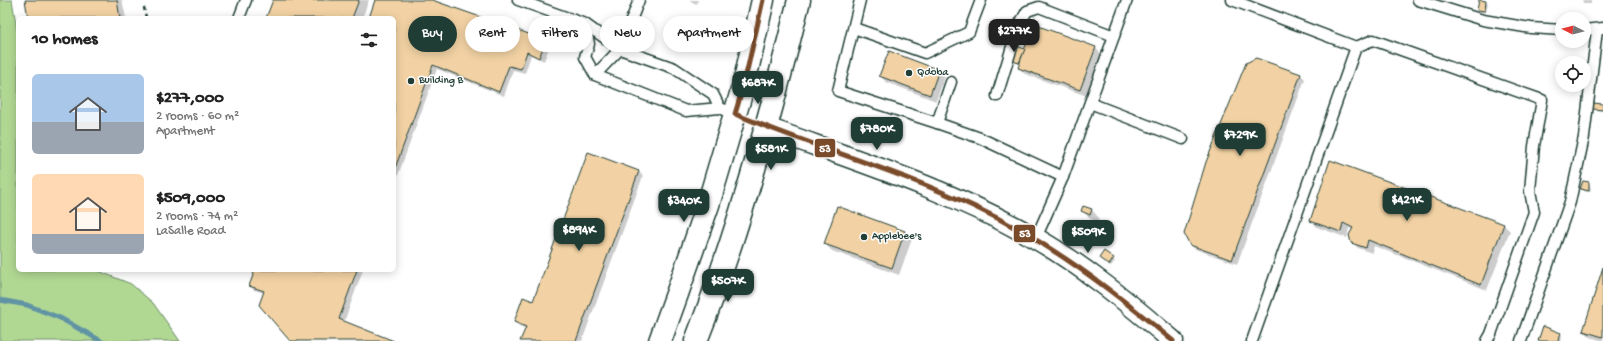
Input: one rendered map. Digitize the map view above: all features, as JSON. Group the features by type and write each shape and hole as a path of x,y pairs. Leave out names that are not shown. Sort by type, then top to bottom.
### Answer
{"main road":[{"path":"660,341 708,205 728,111 744,84 763,0"},
{"path":"696,341 728,252 767,128 799,0"},
{"path":"728,111 767,128"}],"street":[{"path":"767,128 926,186 975,207 1036,238 1108,288 1141,313 1173,341"}],"lane":[{"path":"240,16 246,0"},
{"path":"518,0 563,16"},
{"path":"633,16 639,0"},
{"path":"860,0 838,91 980,138 1063,177"},
{"path":"854,28 925,53 970,32 981,0"},
{"path":"1036,238 1063,177 1127,0"},
{"path":"1232,0 1356,47 1373,40 1542,100 1534,146 1530,191 1534,212 1491,334 1487,341"},
{"path":"1418,0 1483,20 1531,28 1555,30"},
{"path":"997,96 1018,27 1027,11 1039,8 1114,36"},
{"path":"1521,341 1570,202 1584,137 1600,29"},
{"path":"1252,341 1356,47"},
{"path":"587,52 585,57 595,75 686,111 728,111"},
{"path":"595,75 617,52"},
{"path":"629,52 674,68 686,75 713,94 728,111"},
{"path":"936,123 951,82"},
{"path":"1090,103 1183,139"}],"path":[{"path":"144,7 146,16"}],"green space":[{"path":"0,0 12,0 16,24 16,272 101,272 131,284 153,303 180,341 0,341"}],"building":[{"path":"25,0 117,0 120,16 28,16"},
{"path":"273,0 359,0 353,16 267,16"},
{"name":"Building B","path":"375,0 432,0 478,16 465,16 465,52 520,52 520,31 528,34 528,52 541,52 539,58 527,52 521,69 509,66 499,92 433,65 396,166 396,16 370,16"},
{"path":"1479,0 1486,1 1485,11 1477,10"},
{"path":"1033,24 1096,47 1080,90 1018,68"},
{"path":"1008,43 1025,49 1019,63 1003,58"},
{"name":"Qdoba","path":"889,51 939,70 930,95 879,76"},
{"path":"1256,58 1301,74 1232,260 1190,245 1184,234 1206,162 1246,63"},
{"path":"1593,103 1603,104 1603,110 1593,109"},
{"path":"588,152 639,171 576,341 520,341 526,327 514,322 523,297 533,301"},
{"path":"1330,160 1504,224 1481,285 1368,240 1366,248 1351,243 1349,235 1353,228 1343,223 1341,232 1310,221"},
{"path":"1583,181 1589,182 1589,191 1580,189"},
{"name":"Applebee's","path":"837,206 905,231 892,268 824,244"},
{"path":"1083,206 1092,209 1090,215 1081,211"},
{"path":"1104,251 1114,258 1109,265 1099,258"},
{"path":"1603,267 1603,337 1583,331"},
{"path":"254,272 356,272 339,319 394,341 290,341 259,305 264,291 249,286"},
{"path":"1543,326 1561,333 1558,341 1538,341"}],"waterway":[{"path":"0,300 27,305 60,318 101,341"}],"transit line":[{"name":"53","path":"763,0 744,84 735,114 886,170 946,194 1002,220 1054,251 1103,285 1173,341"}],"place":[{"name":"Qdoba","path":"909,73"},
{"name":"Building B","path":"411,81"},
{"name":"Applebee's","path":"864,237"}]}
